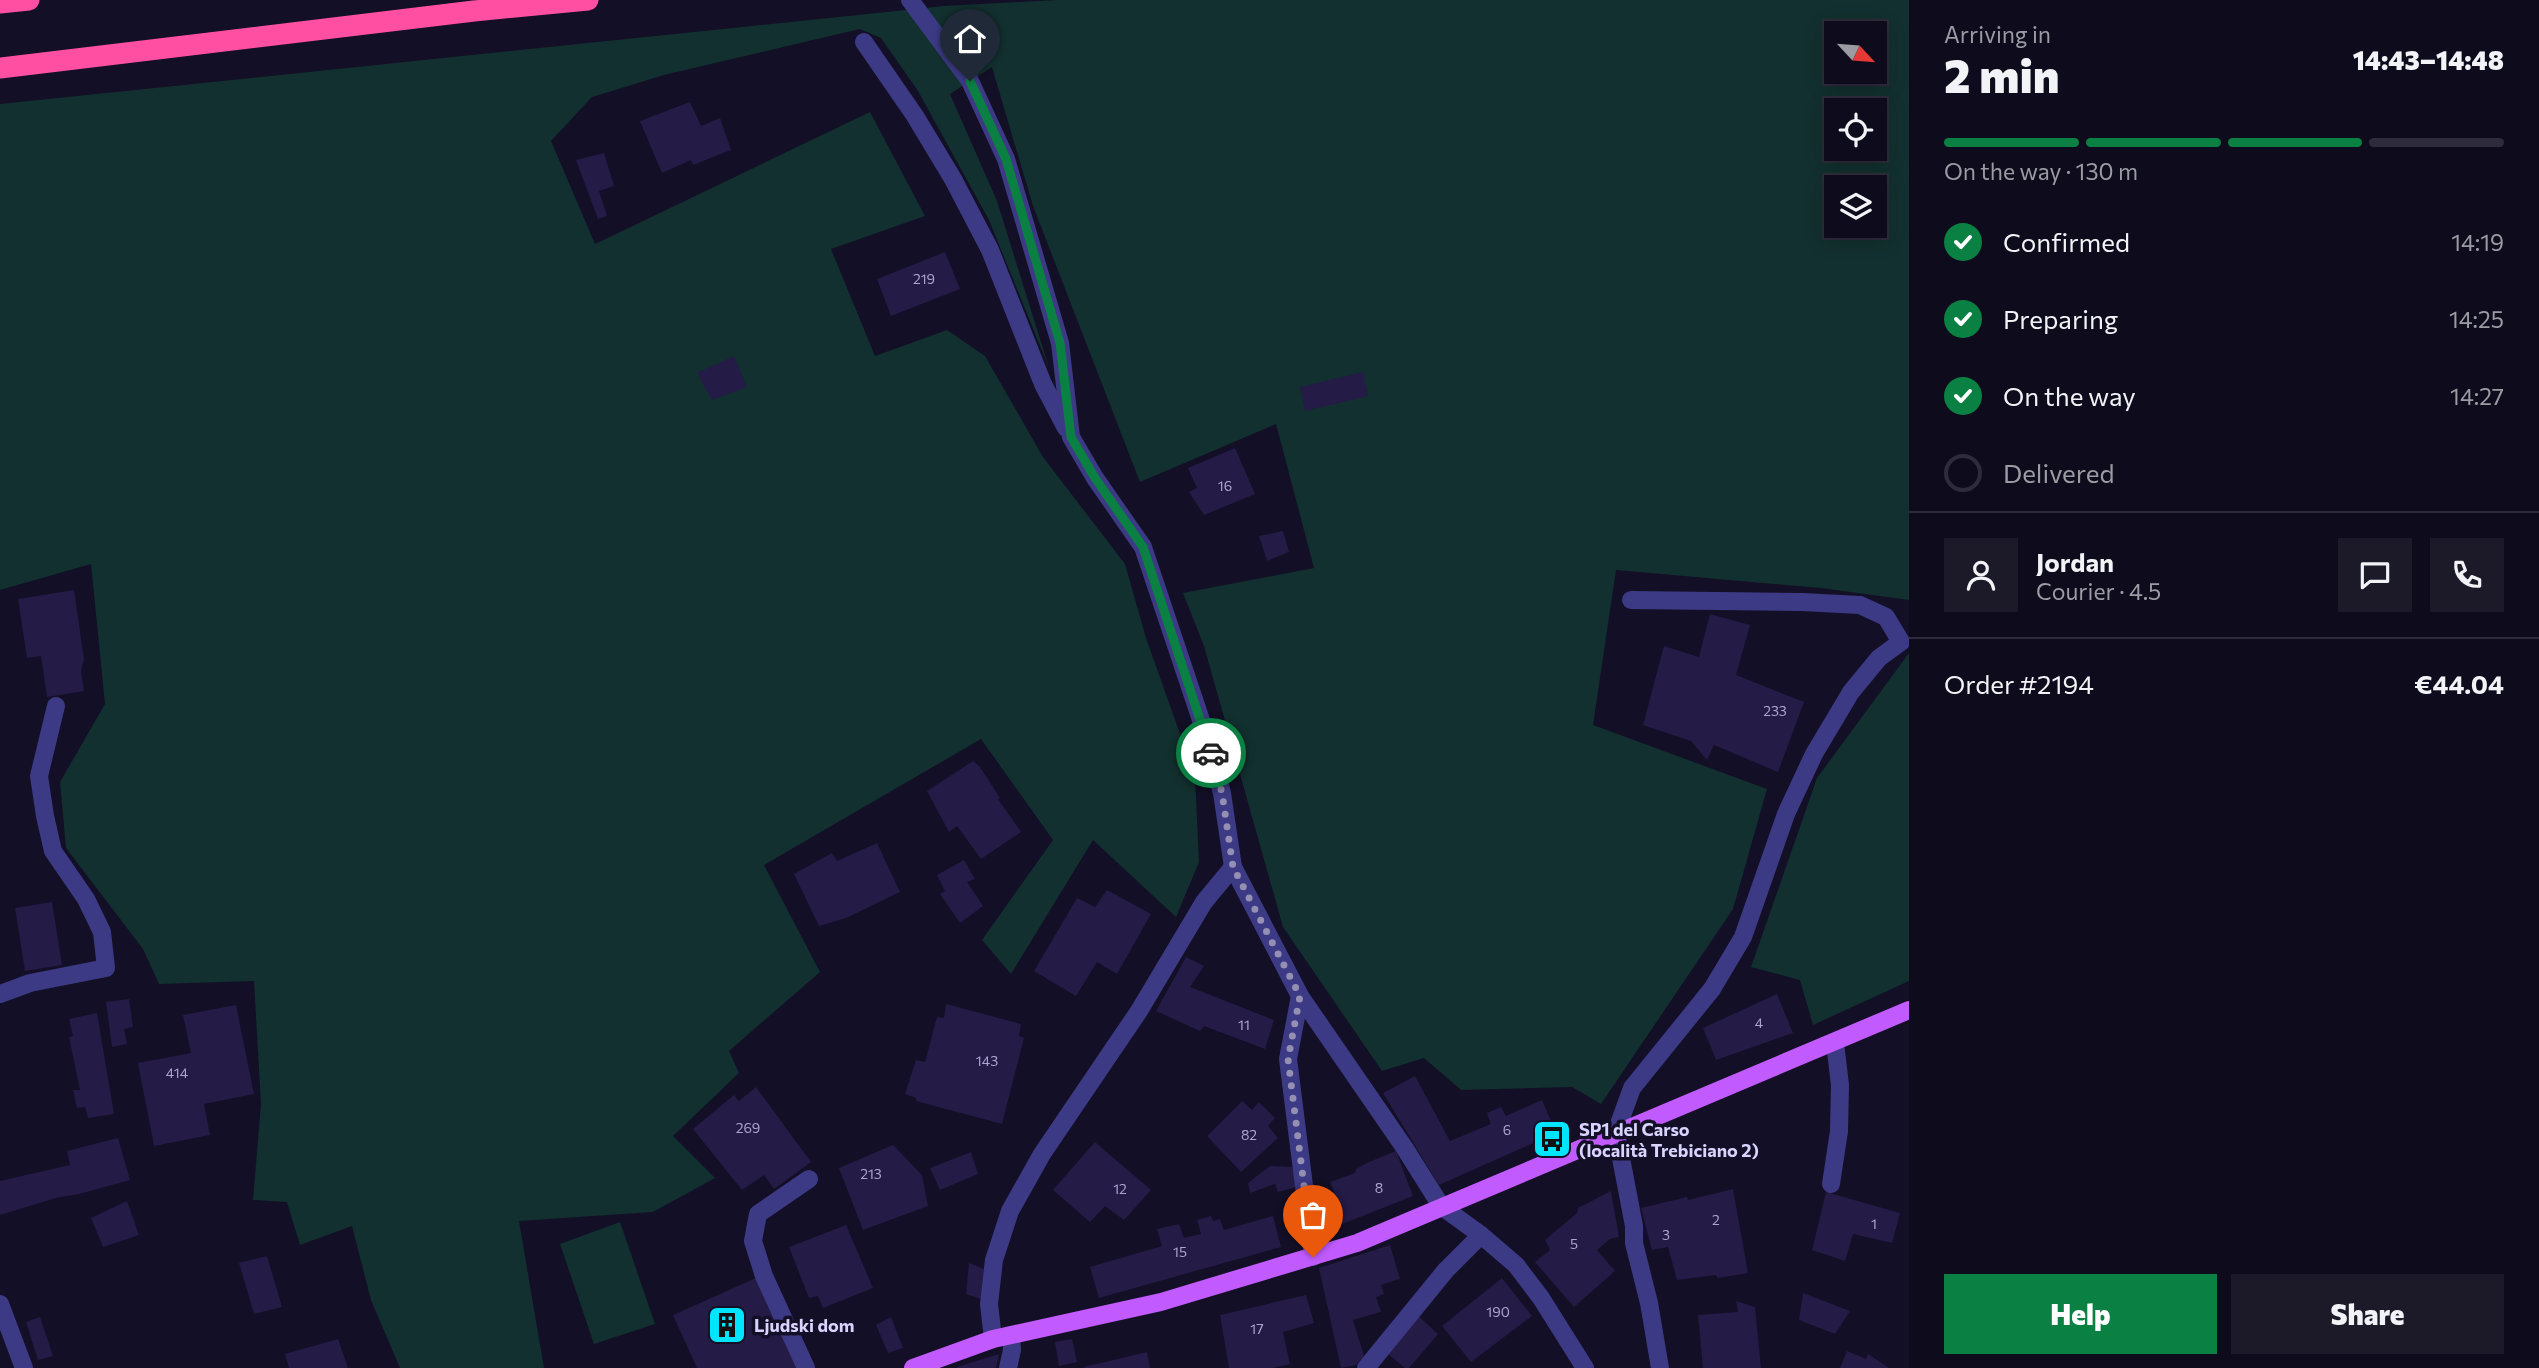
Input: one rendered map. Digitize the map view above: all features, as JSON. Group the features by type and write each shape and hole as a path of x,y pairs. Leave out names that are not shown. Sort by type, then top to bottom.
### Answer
{"highway":[{"path":"0,3 29,0"},
{"path":"0,68 474,11 588,0"}],"main road":[{"path":"913,1368 1002,1337 1161,1301 1369,1238 1909,1010"}],"street":[{"path":"910,0 970,81 1006,159 1060,343 1071,437"},
{"path":"864,42 915,116 953,178 990,250 1043,384 1095,478 1143,547 1200,717 1218,780 1233,867 1300,996 1404,1147 1441,1206 1516,1265 1541,1298 1586,1368"},
{"path":"1631,600 1860,605 1886,617 1901,642 1878,658 1850,692 1814,754 1786,814 1743,937 1712,989 1632,1088 1616,1132 1634,1226 1634,1243 1649,1303 1660,1368"},
{"path":"0,995 30,983 106,968 102,932 86,899 53,851 45,816 39,776 56,706"},
{"path":"1009,1368 1012,1350 1002,1337 989,1304 994,1260 1010,1211 1042,1154 1139,1011 1204,902 1233,867"},
{"path":"1300,996 1288,1059 1313,1257"},
{"path":"1830,1184 1839,1130 1840,1085 1835,1043"},
{"path":"806,1368 764,1276 753,1241 758,1214 808,1179"},
{"path":"1366,1368 1446,1270 1481,1235"},
{"path":"0,1304 24,1368"}],"green space":[{"path":"1058,0 1909,0 1909,600 1821,588 1616,570 1593,725 1767,789 1733,909 1601,1104 1572,1087 1461,1090 1424,1058 1382,1071 1283,927 1204,646 1183,593 1314,568 1276,424 1140,482 1033,206 992,67 950,94 997,201 1049,368 989,220 918,91 881,38 860,29 664,75 592,97 551,141 595,244 870,112 925,216 831,249 875,356 947,330 985,356 1043,457 1125,564 1146,638 1195,776 1199,862 1176,917 1093,840 1011,974 982,940 1053,840 981,739 764,865 820,972 729,1051 739,1073 673,1136 715,1178 653,1212 519,1221 544,1368 400,1368 371,1300 352,1226 300,1245 287,1202 253,1200 261,1104 254,981 159,984 143,949 66,848 60,782 105,704 91,564 0,590 0,104 944,6"},
{"path":"1909,653 1909,981 1813,1025 1800,980 1751,967 1817,778"},
{"path":"620,1222 655,1324 594,1344 560,1244"}],"building":[{"path":"690,102 701,126 720,118 731,150 693,165 691,160 662,173 640,121"},
{"path":"604,153 614,186 599,191 607,216 598,219 576,160"},
{"path":"945,252 960,289 891,316 877,279"},
{"path":"734,356 747,387 712,400 697,373"},
{"path":"1363,372 1368,396 1305,411 1300,387"},
{"path":"1235,448 1255,494 1204,515 1189,492 1197,488 1188,468"},
{"path":"1283,531 1289,552 1267,561 1259,536"},
{"path":"74,590 84,659 81,671 84,691 47,697 41,656 27,658 18,599"},
{"path":"1710,614 1750,625 1736,675 1804,702 1778,772 1714,745 1707,760 1691,741 1643,725 1664,646 1699,657"},
{"path":"973,761 980,767 1021,832 981,859 957,826 949,832 927,791"},
{"path":"877,843 900,892 846,918 819,926 794,874 832,853 837,861"},
{"path":"964,860 975,879 967,882 983,906 960,923 940,894 945,891 937,875"},
{"path":"1107,890 1151,914 1117,974 1097,962 1076,996 1034,971 1077,898 1095,907"},
{"path":"52,902 62,965 25,971 15,908"},
{"path":"1186,957 1204,966 1190,987 1274,1020 1265,1049 1204,1026 1200,1031 1156,1011"},
{"path":"1777,994 1793,1033 1716,1060 1703,1028"},
{"path":"129,999 133,1027 124,1029 127,1044 112,1047 106,1002"},
{"path":"946,1004 1021,1024 1019,1036 1024,1038 1002,1124 916,1101 916,1098 905,1094 916,1060 925,1062 937,1017 944,1018"},
{"path":"236,1005 254,1094 204,1104 210,1135 154,1146 138,1063 191,1053 183,1015"},
{"path":"97,1013 114,1114 88,1118 85,1107 77,1108 73,1090 80,1090 69,1037 73,1036 69,1019"},
{"path":"1415,1076 1450,1141 1491,1124 1487,1113 1501,1107 1506,1116 1542,1100 1556,1133 1439,1185 1383,1093"},
{"path":"756,1087 811,1162 774,1189 764,1175 742,1190 693,1129 734,1095 739,1101"},
{"path":"1242,1101 1252,1110 1259,1102 1275,1118 1268,1126 1278,1138 1241,1172 1207,1136"},
{"path":"118,1138 130,1180 0,1215 0,1181 70,1165 67,1151"},
{"path":"1095,1142 1151,1190 1124,1220 1105,1206 1090,1222 1053,1190"},
{"path":"893,1145 922,1175 928,1206 863,1230 839,1168"},
{"path":"1396,1151 1413,1196 1322,1232 1312,1202 1334,1192 1330,1182 1355,1173 1356,1169 1369,1162"},
{"path":"971,1152 978,1174 940,1190 930,1168"},
{"path":"1270,1166 1294,1167 1297,1187 1278,1192 1275,1184 1250,1193 1248,1183"},
{"path":"1733,1189 1748,1273 1677,1280 1668,1247 1652,1250 1641,1208"},
{"path":"1611,1191 1619,1237 1610,1239 1597,1250 1615,1271 1574,1307 1535,1262 1550,1250 1545,1240 1577,1213 1578,1208"},
{"path":"1826,1192 1900,1213 1892,1243 1853,1234 1845,1261 1812,1250"},
{"path":"127,1201 139,1235 103,1247 91,1218"},
{"path":"1211,1216 1213,1221 1220,1219 1224,1230 1273,1216 1281,1247 1099,1298 1090,1267 1162,1246 1157,1229 1179,1224 1184,1238 1201,1234 1197,1220"},
{"path":"846,1225 873,1288 823,1308 818,1296 809,1298 789,1247"},
{"path":"1390,1245 1400,1279 1381,1285 1384,1294 1376,1297 1381,1312 1353,1320 1364,1356 1356,1365 1341,1368 1319,1268"},
{"path":"267,1256 282,1307 254,1314 239,1263"},
{"path":"969,1263 984,1269 981,1299 966,1294"},
{"name":"Ljudski dom","path":"756,1278 796,1368 697,1368 673,1315"},
{"path":"1502,1278 1532,1316 1471,1362 1442,1326"},
{"path":"1803,1293 1850,1311 1835,1334 1799,1320"},
{"path":"1306,1295 1314,1323 1283,1332 1290,1364 1273,1368 1229,1368 1220,1315"},
{"path":"1736,1301 1755,1307 1761,1368 1703,1368 1698,1315 1738,1312"},
{"path":"1416,1314 1438,1334 1409,1368 1405,1368 1387,1353"},
{"path":"40,1317 53,1356 38,1360 26,1322"},
{"path":"891,1317 903,1348 888,1353 876,1325"},
{"path":"338,1339 348,1368 289,1368 285,1354"},
{"path":"1072,1339 1077,1362 1059,1366 1055,1342"},
{"path":"1847,1351 1866,1359 1868,1354 1889,1368 1840,1368"},
{"path":"1147,1352 1150,1368 1084,1368 1084,1367"},
{"path":"999,1354 996,1368 957,1368 957,1367"}],"way so far":[{"path":"1211,753 1222,793 1233,867 1300,996 1288,1059 1313,1257"}],"place":[{"name":"SP1 del Carso (località Trebiciano 2)","path":"1552,1139"},
{"name":"Ljudski dom","path":"727,1325"}],"route":[{"path":"970,81 1006,159 1060,343 1071,437 1095,478 1122,513 1143,547 1211,753"}]}
